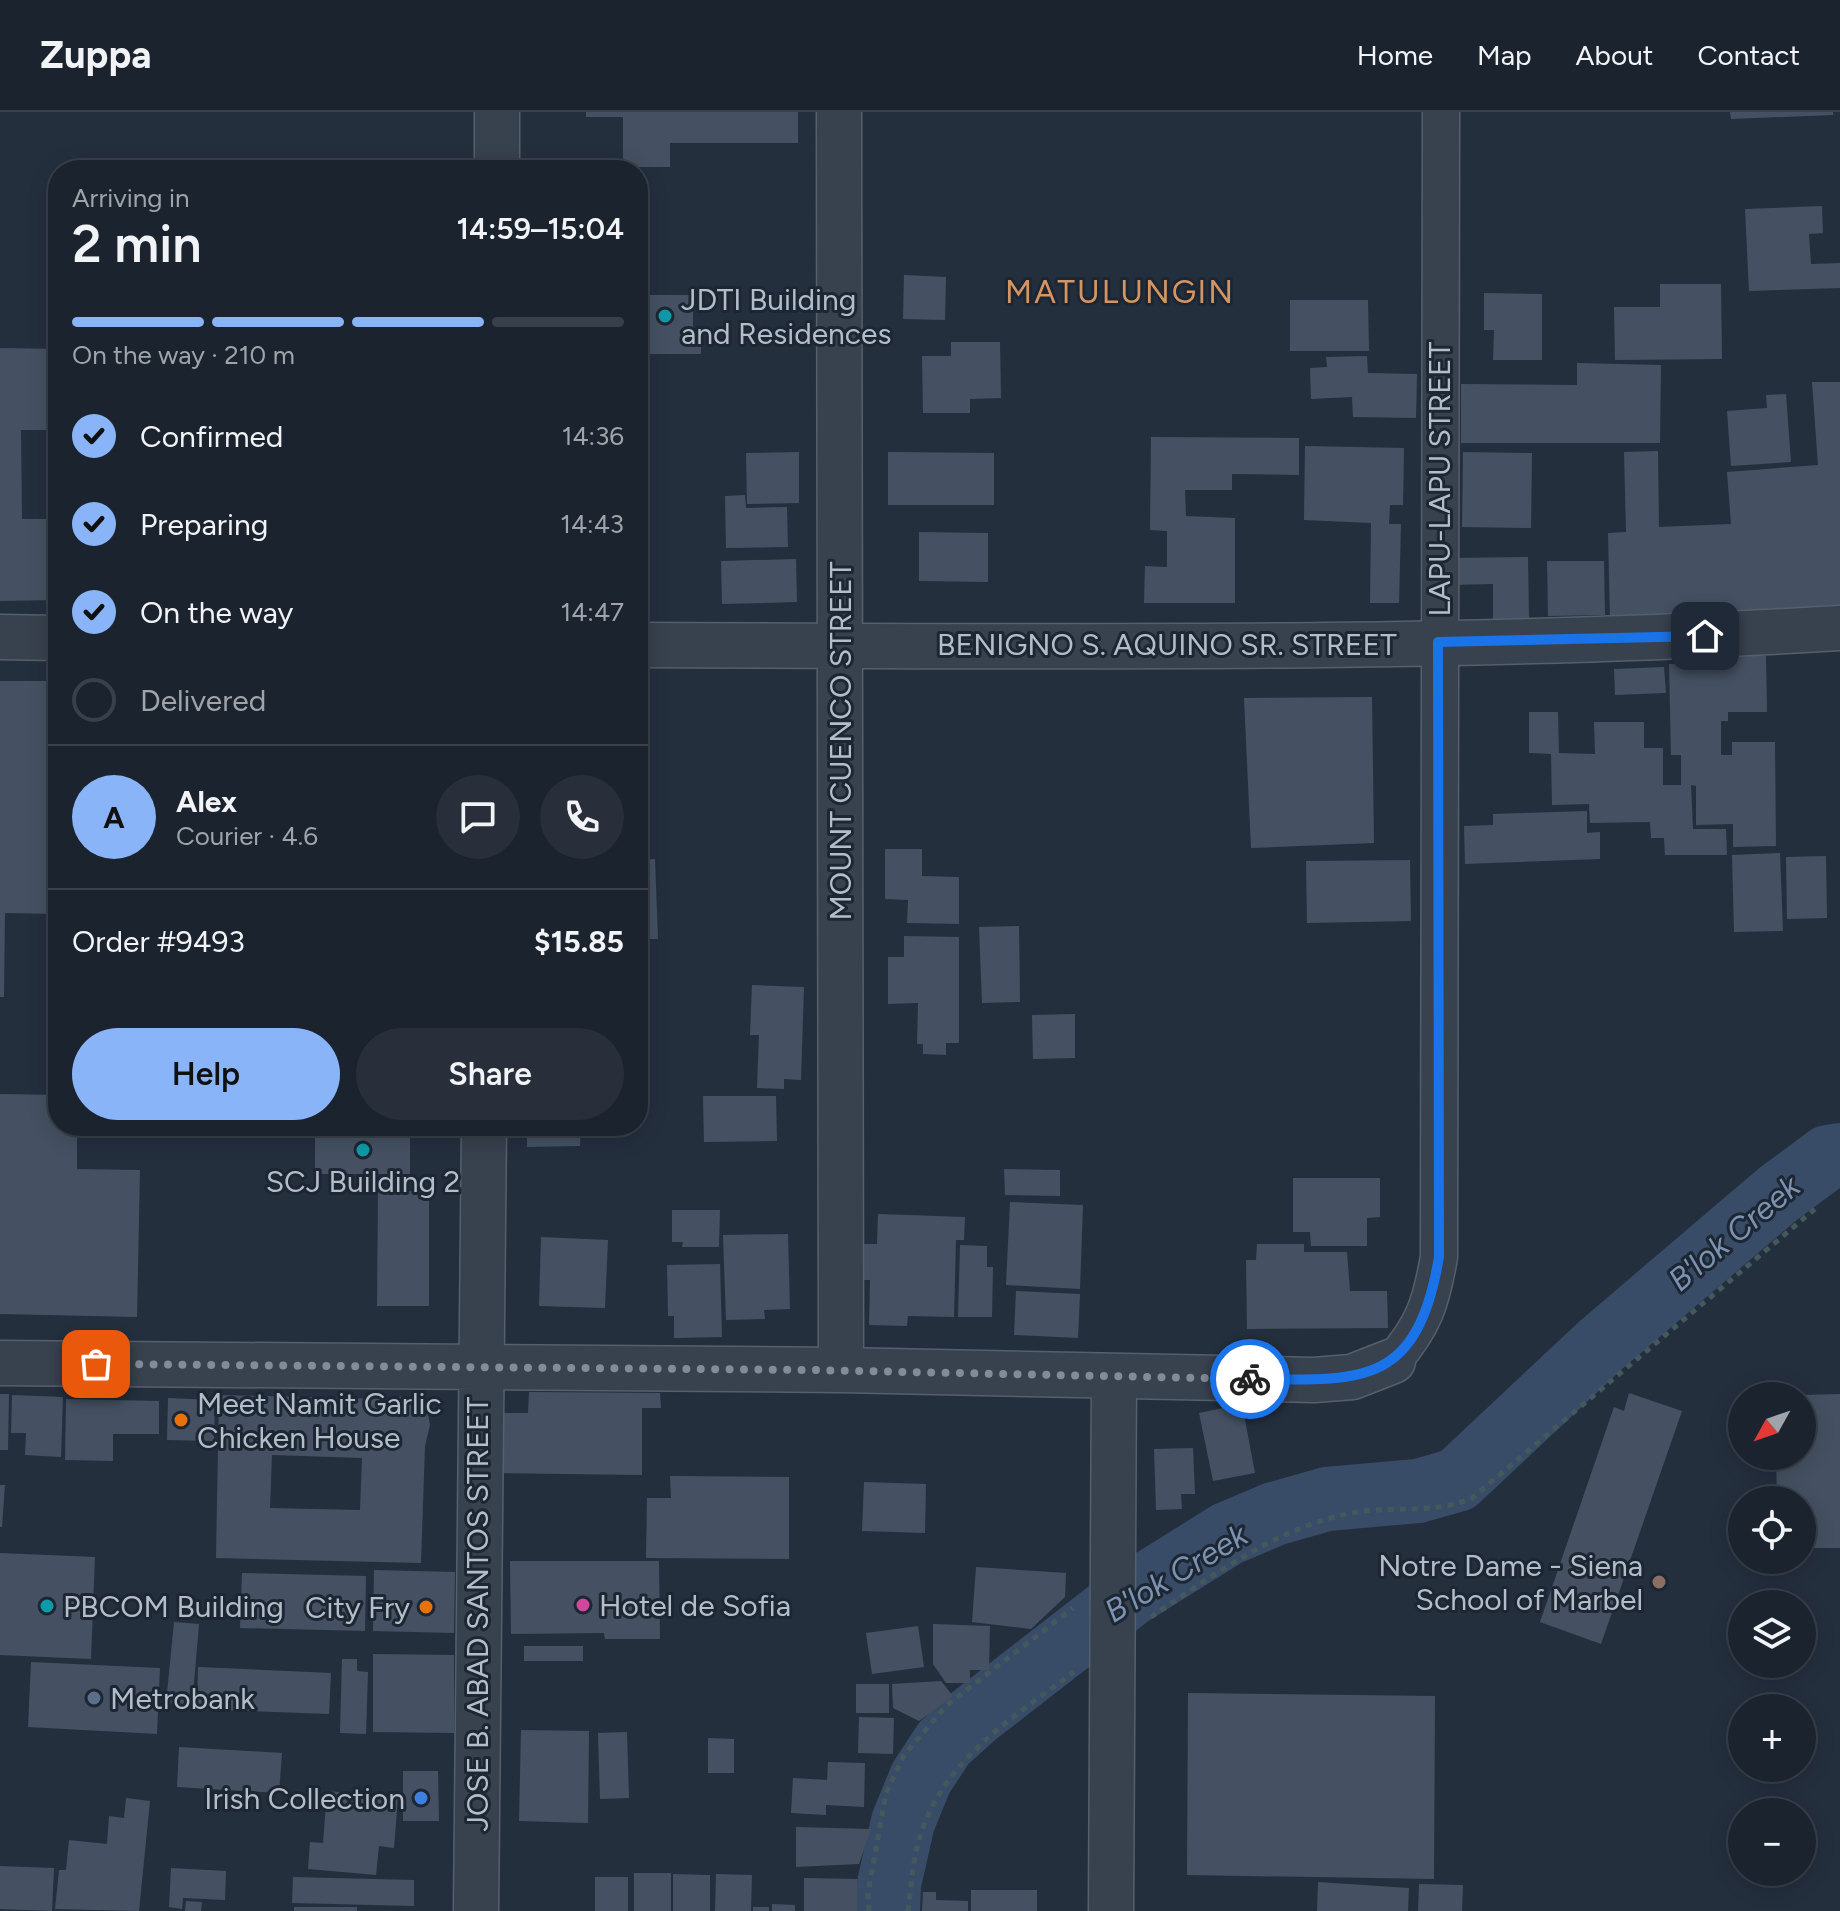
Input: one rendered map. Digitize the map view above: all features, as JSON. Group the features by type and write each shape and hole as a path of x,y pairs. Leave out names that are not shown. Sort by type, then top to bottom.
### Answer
{"street":[{"path":"497,112 497,160"},
{"name":"MOUNT CUENCO STREET","path":"839,112 841,1370"},
{"name":"LAPU-LAPU STREET","path":"1393,1361 1415,1335 1431,1303 1439,1257 1441,112"},
{"name":"BENIGNO S. AQUINO SR. STREET","path":"648,645 1155,646 1438,642 1678,638 1840,628"},
{"path":"0,637 48,638"},
{"name":"JOSE B. ABAD SANTOS STREET","path":"476,1911 479,1367 484,1136"},
{"path":"0,1363 841,1370 1314,1380 1352,1377 1393,1361"},
{"path":"1111,1911 1114,1376"}],"path":[{"path":"908,1911 918,1843 942,1787 975,1746 1112,1635 1237,1561 1308,1525 1358,1512 1454,1506 1472,1498 1815,1209"},
{"path":"869,1911 868,1893 886,1793 904,1755 947,1705 1020,1652 1113,1577"}],"building":[{"path":"586,112 798,112 798,143 670,143 670,167 648,167 648,160 623,160 623,117 586,117"},
{"path":"1730,112 1833,112 1833,115 1731,119"},
{"path":"1822,206 1823,233 1809,234 1811,264 1840,263 1840,288 1749,291 1745,209"},
{"path":"904,275 946,277 945,320 903,319"},
{"path":"1660,284 1721,284 1722,359 1615,360 1614,307 1660,307"},
{"path":"1484,293 1542,294 1542,360 1493,360 1494,330 1484,330"},
{"name":"JDTI Building and Residences","path":"648,295 693,295 693,337 701,337 701,354 648,354"},
{"path":"1290,300 1368,300 1369,351 1290,351"},
{"path":"951,342 1000,342 1001,398 970,399 970,413 923,413 922,356 951,356"},
{"path":"0,348 48,349 48,430 21,430 22,519 48,519 48,600 0,601"},
{"path":"1367,356 1368,373 1417,374 1416,418 1353,417 1352,397 1311,399 1310,368 1327,367 1326,357"},
{"path":"1577,363 1661,365 1660,443 1461,443 1461,384 1577,385"},
{"path":"1812,382 1840,382 1840,610 1610,620 1608,533 1626,532 1624,452 1658,451 1659,527 1731,524 1727,472 1818,465"},
{"path":"1786,394 1791,462 1731,466 1727,411 1767,408 1766,395"},
{"path":"1151,437 1299,438 1299,475 1232,474 1232,490 1185,490 1186,516 1235,518 1235,603 1144,603 1145,566 1167,567 1167,531 1150,530"},
{"path":"1305,446 1404,448 1403,505 1390,505 1389,524 1401,524 1399,603 1370,603 1371,523 1304,520"},
{"path":"799,452 799,503 747,504 746,453"},
{"path":"888,452 994,453 994,505 888,505"},
{"path":"1463,452 1532,453 1531,528 1462,527"},
{"path":"745,495 746,508 787,507 788,547 726,548 725,496"},
{"path":"919,532 988,533 988,582 919,581"},
{"path":"1528,557 1529,620 1493,620 1493,584 1451,585 1451,558"},
{"path":"796,559 797,602 722,604 721,561"},
{"path":"1547,561 1604,561 1605,615 1548,616"},
{"path":"1726,656 1766,656 1767,712 1728,712 1728,721 1721,721 1721,755 1732,755 1732,742 1775,742 1776,846 1733,847 1733,824 1696,825 1696,786 1691,785 1693,829 1726,829 1727,855 1665,855 1664,838 1651,838 1650,822 1590,823 1589,804 1552,805 1551,754 1529,753 1529,712 1558,712 1559,753 1595,754 1594,722 1644,722 1644,748 1663,748 1663,785 1681,785 1681,755 1671,755 1669,664 1726,664"},
{"path":"1664,667 1666,693 1615,695 1614,669"},
{"path":"0,681 48,681 48,914 5,913 4,997 0,997"},
{"path":"1372,697 1374,843 1251,848 1244,698"},
{"path":"1587,811 1587,833 1600,832 1600,859 1465,864 1464,826 1493,825 1493,814"},
{"path":"885,849 922,849 922,876 959,877 959,924 907,923 908,900 885,899"},
{"path":"1780,853 1783,931 1734,932 1732,855"},
{"path":"1826,856 1827,918 1787,919 1786,857"},
{"path":"648,859 655,859 658,939 648,939"},
{"path":"1410,860 1411,921 1307,923 1306,861"},
{"path":"1019,926 1020,1002 982,1003 979,927"},
{"path":"904,936 959,937 959,1043 946,1043 946,1055 923,1054 923,1044 917,1044 918,1003 888,1004 888,957 904,957"},
{"path":"752,985 804,987 801,1080 784,1079 784,1089 757,1088 759,1035 750,1035"},
{"path":"1075,1014 1075,1058 1033,1059 1032,1015"},
{"path":"0,1094 48,1095 48,1136 77,1136 77,1169 140,1170 137,1317 0,1314"},
{"path":"703,1096 776,1096 777,1141 704,1142"},
{"name":"SCJ Building 2","path":"315,1136 410,1136 410,1174 315,1174"},
{"path":"527,1136 580,1136 580,1146 527,1147"},
{"path":"1004,1169 1060,1170 1060,1196 1005,1195"},
{"path":"1293,1178 1380,1178 1380,1217 1367,1218 1367,1246 1311,1246 1310,1232 1293,1232"},
{"path":"378,1191 429,1191 429,1306 377,1306"},
{"path":"1010,1202 1083,1205 1080,1289 1006,1285"},
{"path":"672,1210 720,1210 719,1247 682,1247 683,1242 672,1242"},
{"path":"878,1214 965,1217 964,1240 956,1240 954,1317 908,1316 907,1326 869,1325 870,1280 858,1280 859,1244 877,1244"},
{"path":"788,1234 790,1309 764,1310 765,1319 726,1320 723,1235"},
{"path":"541,1237 608,1240 605,1308 539,1306"},
{"path":"1257,1244 1304,1244 1304,1252 1347,1252 1350,1291 1387,1291 1388,1328 1247,1329 1246,1260 1256,1260"},
{"path":"960,1245 987,1246 987,1267 993,1267 992,1317 958,1317"},
{"path":"720,1264 722,1337 674,1338 674,1316 668,1316 667,1265"},
{"path":"1016,1291 1080,1294 1078,1338 1014,1335"},
{"path":"529,1392 660,1393 661,1408 642,1408 642,1475 499,1473 499,1413 528,1413"},
{"path":"1629,1393 1682,1411 1601,1644 1540,1622 1614,1407 1624,1411"},
{"path":"0,1394 9,1394 8,1450 0,1450"},
{"path":"1840,1394 1840,1548 1816,1548 1816,1486 1777,1486 1776,1470 1816,1470 1816,1395"},
{"path":"12,1395 63,1397 61,1457 25,1455 26,1433 11,1433"},
{"path":"219,1395 386,1399 406,1396 426,1403 430,1425 425,1446 421,1563 216,1558","holes":["272,1455 362,1458 360,1510 270,1508"]},
{"path":"168,1398 215,1400 214,1441 167,1440"},
{"path":"66,1399 159,1401 159,1434 113,1434 113,1461 65,1460"},
{"path":"1242,1404 1255,1473 1213,1481 1199,1413"},
{"path":"1193,1448 1195,1494 1181,1494 1182,1509 1156,1510 1154,1449"},
{"path":"670,1476 789,1477 789,1559 646,1558 647,1498 671,1498"},
{"path":"864,1482 926,1484 925,1533 862,1531"},
{"path":"0,1485 5,1485 2,1527 0,1527"},
{"name":"PBCOM Building","path":"0,1553 95,1557 91,1659 0,1655"},
{"path":"510,1561 659,1561 660,1639 605,1639 604,1633 511,1634"},
{"path":"976,1567 1066,1573 1065,1597 1031,1629 972,1622"},
{"path":"374,1570 455,1572 454,1633 373,1631"},
{"path":"242,1573 366,1576 365,1631 240,1628"},
{"path":"174,1622 199,1624 192,1706 166,1703"},
{"path":"933,1624 990,1626 989,1670 970,1670 970,1683 946,1683 933,1664"},
{"path":"918,1626 924,1667 872,1674 866,1633"},
{"path":"524,1646 583,1646 583,1661 524,1661"},
{"path":"373,1654 454,1655 454,1733 373,1732"},
{"path":"342,1659 357,1659 357,1671 368,1672 366,1734 340,1733"},
{"name":"Metrobank","path":"31,1662 160,1668 157,1734 28,1727"},
{"path":"198,1667 331,1673 329,1714 197,1709"},
{"path":"941,1681 953,1696 919,1721 893,1708 892,1684"},
{"path":"856,1684 889,1684 889,1713 856,1713"},
{"path":"1188,1693 1435,1696 1434,1879 1187,1875"},
{"path":"859,1717 894,1718 893,1754 858,1753"},
{"path":"521,1730 589,1731 588,1823 519,1821"},
{"path":"627,1732 629,1798 600,1799 598,1733"},
{"path":"708,1738 734,1739 734,1773 708,1773"},
{"path":"179,1747 282,1753 279,1793 177,1787"},
{"path":"828,1762 865,1763 864,1807 826,1805 826,1815 791,1813 793,1778 827,1780"},
{"path":"403,1771 438,1771 439,1821 403,1821"},
{"path":"327,1791 398,1797 394,1848 379,1846 376,1875 308,1869 310,1842 323,1843"},
{"path":"126,1798 150,1801 139,1911 55,1909 59,1870 66,1870 69,1840 107,1844 109,1816 124,1818"},
{"path":"796,1827 871,1829 859,1864 796,1867"},
{"path":"0,1866 54,1868 52,1911 0,1909"},
{"path":"171,1868 226,1871 225,1900 183,1898 182,1909 169,1907"},
{"path":"634,1873 671,1873 671,1911 634,1911"},
{"path":"673,1874 710,1875 710,1911 673,1911"},
{"path":"716,1874 752,1875 751,1911 715,1911"},
{"path":"293,1877 414,1880 414,1906 292,1903"},
{"path":"595,1877 628,1877 628,1911 595,1911"},
{"path":"804,1878 857,1879 857,1911 804,1911"},
{"path":"1318,1882 1409,1888 1408,1911 1317,1911"},
{"path":"1419,1884 1463,1885 1462,1911 1418,1911"},
{"path":"971,1890 1037,1890 1037,1911 971,1911"},
{"path":"923,1892 936,1892 936,1900 968,1901 968,1911 922,1911"},
{"path":"186,1901 202,1902 201,1911 185,1911"},
{"path":"772,1904 795,1905 795,1911 772,1911"},
{"path":"294,1907 357,1907 357,1911 294,1911"},
{"path":"753,1907 769,1907 769,1911 753,1911"}],"waterway":[{"name":"B'lok Creek","path":"888,1911 889,1884 903,1822 921,1778 944,1743 975,1715 1131,1594 1227,1534 1274,1514 1327,1499 1418,1491 1457,1480 1601,1345 1778,1194 1828,1157 1840,1155"}],"way so far":[{"path":"96,1364 810,1370 1250,1379"}],"place":[{"name":"JDTI Building and Residences","path":"665,316"},
{"name":"SCJ Building 2","path":"363,1150"},
{"name":"Meet Namit Garlic Chicken House","path":"181,1420"},
{"name":"Notre Dame - Siena School of Marbel","path":"1659,1582"},
{"name":"Hotel de Sofia","path":"583,1605"},
{"name":"PBCOM Building","path":"47,1606"},
{"name":"City Fry","path":"426,1607"},
{"name":"Metrobank","path":"94,1698"},
{"name":"Irish Collection","path":"421,1798"}],"district":[{"name":"MATULUNGIN","path":"1120,292"}],"route":[{"path":"1250,1379 1352,1377 1393,1361 1415,1335 1431,1303 1439,1257 1438,642 1705,636"}]}
